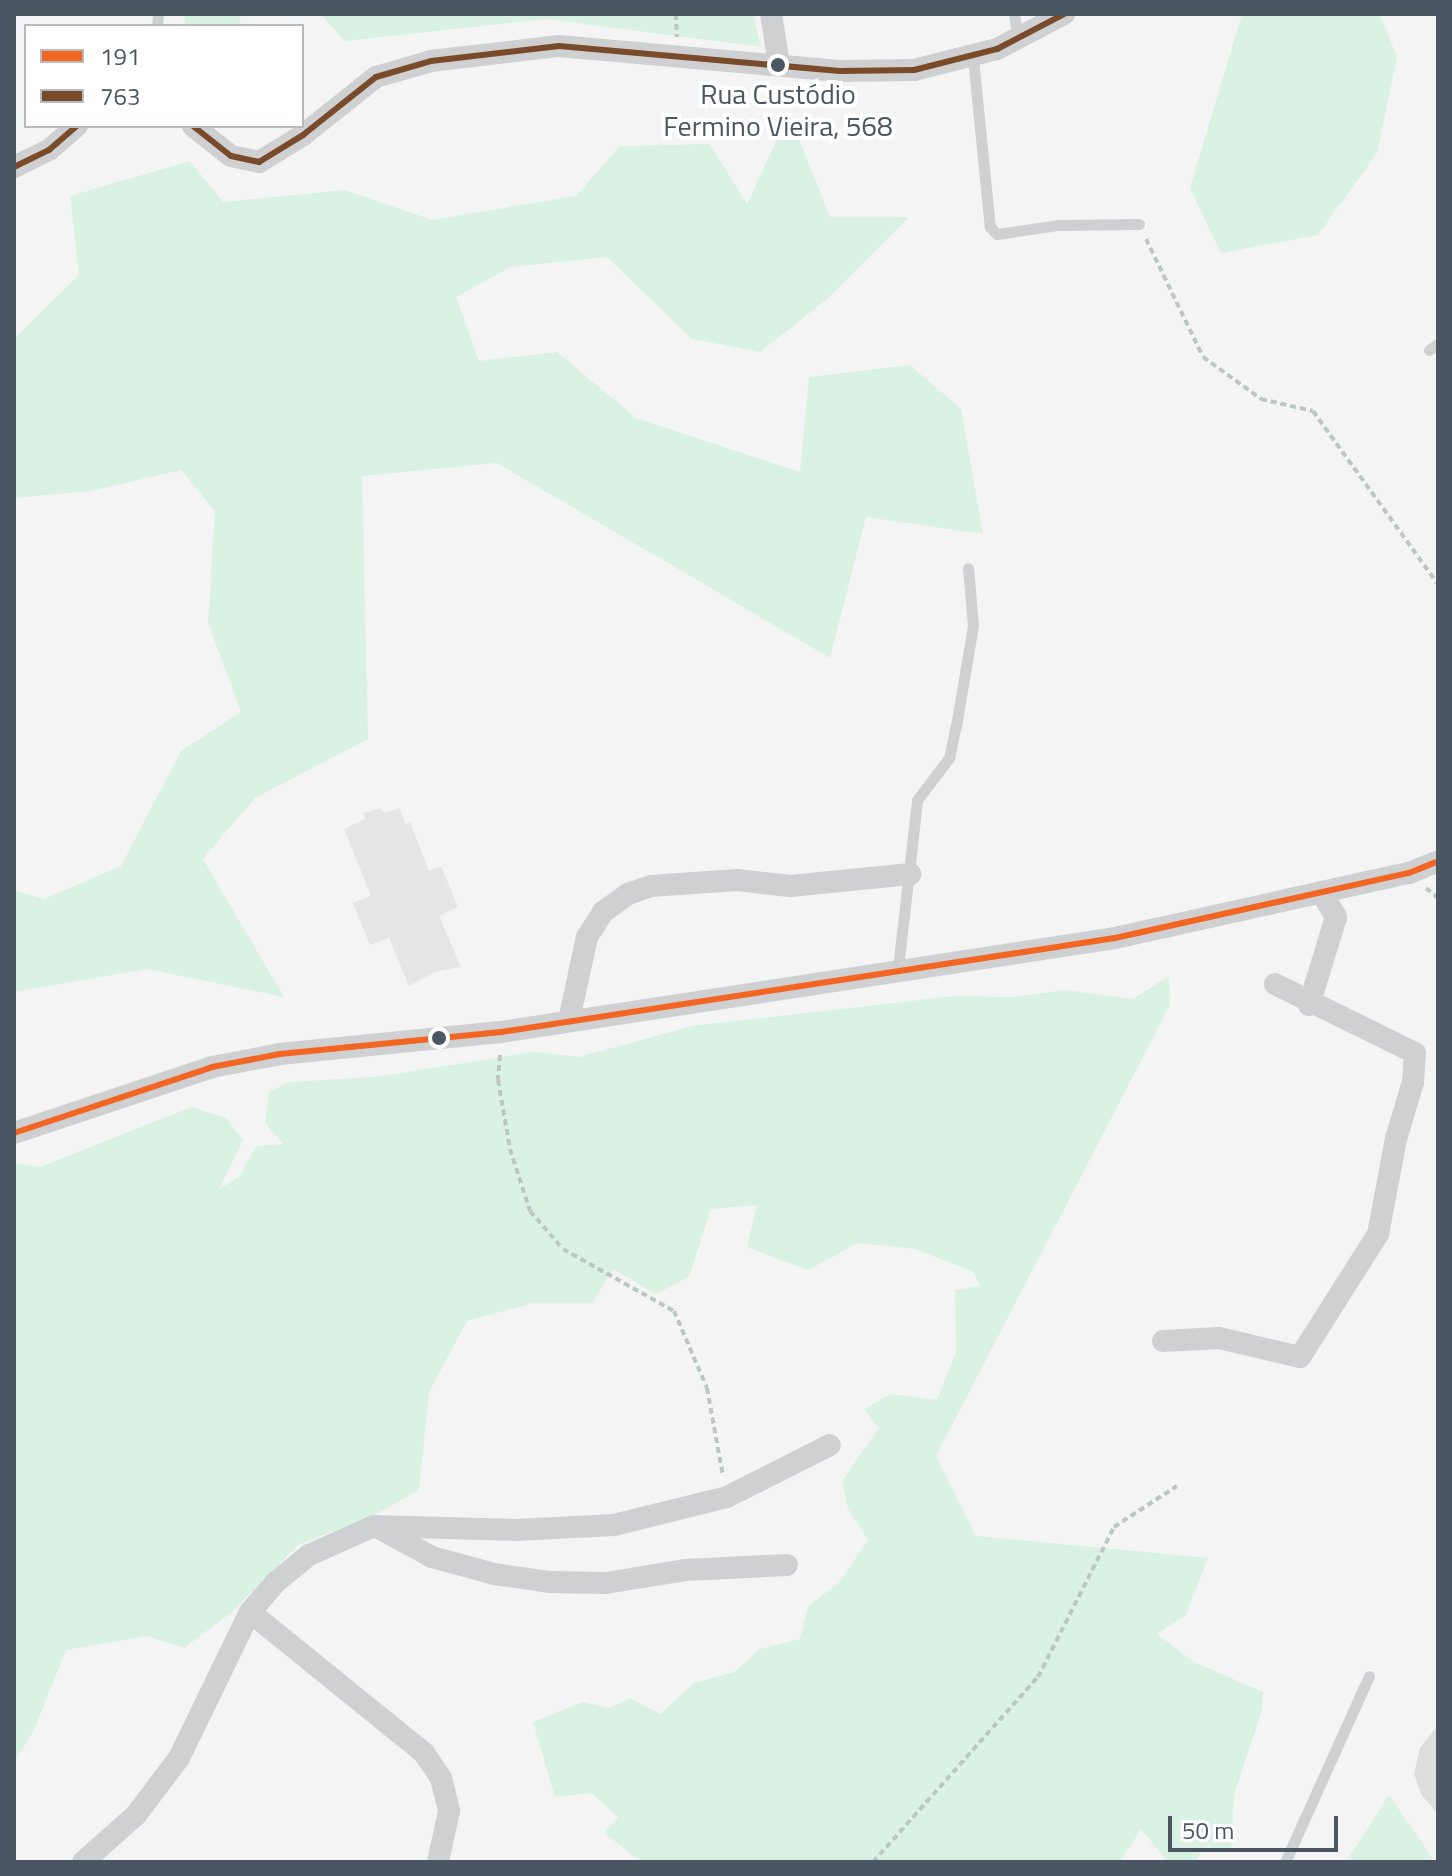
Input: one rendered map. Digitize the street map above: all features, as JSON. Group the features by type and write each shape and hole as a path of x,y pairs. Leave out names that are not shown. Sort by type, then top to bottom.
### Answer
{"street":[{"path":"771,14 779,64"},
{"path":"196,128 231,156 259,162 303,135 376,77 431,61 559,46 882,72 973,58 1019,39 1064,14"},
{"path":"14,167 49,150 75,128"},
{"path":"14,1133 212,1067 280,1054 501,1032 898,968 1115,938 1321,892 1438,861"},
{"path":"569,1020 587,937 603,912 628,894 651,886 708,882 790,886 910,874"},
{"path":"1309,1005 1336,917 1321,892"},
{"path":"1163,1341 1219,1338 1300,1357 1378,1234 1413,1082 1415,1053 1309,1005 1275,984"},
{"path":"83,1862 136,1815 179,1758 250,1612 276,1582 309,1555 374,1526 517,1530 614,1525 727,1497 830,1445"},
{"path":"374,1526 432,1557 550,1582 606,1583 685,1570 787,1565"},
{"path":"250,1612 424,1753 441,1778 449,1811 438,1862"}],"lane":[{"path":"1014,14 1019,39"},
{"path":"973,58 990,227 997,234 1059,225 1139,224"},
{"path":"898,968 917,800 949,758 956,726 973,626 968,568"},
{"path":"1285,1862 1369,1676"}],"path":[{"path":"1139,224 1203,357 1261,399 1313,411 1438,584"},
{"path":"501,1032 498,1080 510,1149 530,1211 563,1249 674,1311 707,1388 727,1497"},
{"path":"873,1862 1038,1677 1114,1527 1177,1486"}],"shaded area":[{"path":"381,808 384,813 399,808 406,824 410,822 429,871 441,866 458,907 439,916 461,967 437,971 409,986 389,938 370,945 353,903 371,896 344,829 365,819 364,813"}],"green space":[{"path":"184,14 241,14 239,24 186,24"},
{"path":"321,14 753,14 761,47 546,19 344,41"},
{"path":"1242,14 1380,14 1397,57 1377,153 1318,235 1221,253 1190,188"},
{"path":"789,114 830,217 909,217 827,299 760,352 692,339 607,257 511,267 456,297 479,361 557,352 636,418 800,472 809,377 910,365 961,409 983,534 866,517 830,658 497,463 362,476 368,739 255,798 203,859 284,997 147,969 14,992 14,890 44,899 121,866 181,751 241,712 208,623 215,511 181,470 91,491 14,498 14,339 79,275 70,196 190,161 223,202 345,190 432,220 576,196 620,146 710,144 747,204"},
{"path":"1169,976 1170,1005 936,1456 976,1536 1208,1558 1186,1615 1157,1634 1194,1662 1263,1692 1262,1710 1234,1795 1231,1850 1205,1847 1194,1862 1168,1862 1141,1829 1120,1862 642,1862 604,1833 618,1817 591,1793 555,1797 533,1722 582,1702 609,1708 630,1698 660,1714 694,1683 734,1672 760,1649 800,1639 808,1606 840,1582 868,1540 848,1509 842,1481 879,1428 864,1409 891,1394 937,1400 956,1352 955,1290 980,1286 973,1272 915,1249 858,1243 808,1270 747,1247 757,1205 711,1209 689,1277 656,1294 613,1269 592,1303 533,1303 467,1321 429,1392 419,1490 373,1516 298,1545 232,1612 184,1648 147,1636 66,1650 34,1730 14,1762 14,1163 40,1167 192,1107 226,1118 243,1140 219,1189 239,1177 256,1146 283,1144 265,1123 269,1092 289,1082 376,1077 534,1052 579,1057 692,1026 955,996 1014,997 1065,990 1133,999"},
{"path":"1389,1795 1423,1844 1434,1862 1346,1862"}],"building":[{"path":"1438,1725 1438,1814 1422,1796 1414,1774 1420,1748"}],"transit line":[{"name":"763","path":"196,128 231,156 259,162 303,135 376,77 431,61 559,46 840,71 914,70 997,49 1064,14"},
{"name":"763","path":"14,167 49,150 75,128"},
{"name":"191","path":"14,1133 212,1067 280,1054 501,1032 1115,938 1409,873 1438,861"}],"place":[{"name":"Rua Custódio Fermino Vieira, 568","path":"778,65"}]}
